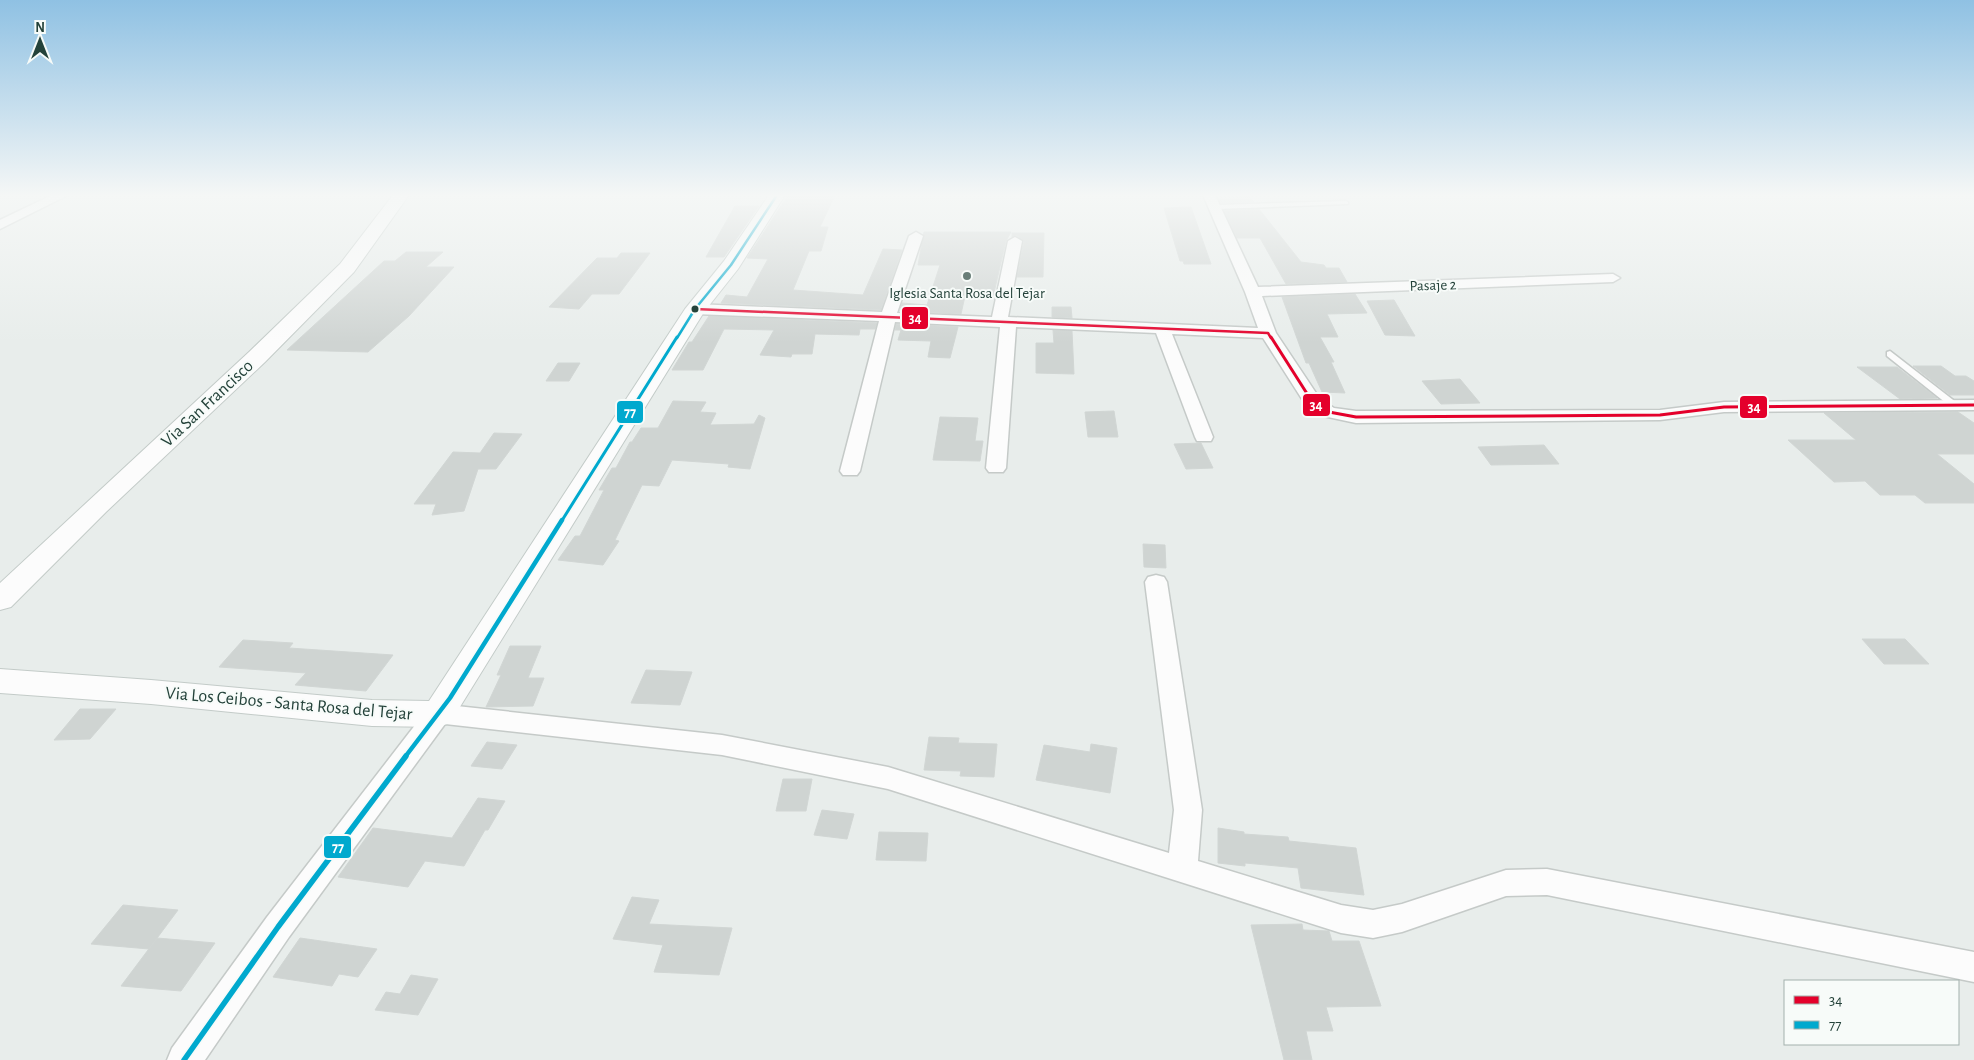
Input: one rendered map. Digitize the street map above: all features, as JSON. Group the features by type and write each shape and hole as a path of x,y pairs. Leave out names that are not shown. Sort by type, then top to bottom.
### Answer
{"main road":[{"name":"Via San Francisco","path":"0,600 96,506 257,357 346,268 364,244"},
{"name":"Via Los Ceibos - Santa Rosa del Tejar","path":"0,681 151,692 372,713 438,714 461,681 695,309 731,265 744,244"}],"street":[{"path":"850,471 888,317 913,244"},
{"path":"996,468 1003,322 1014,244"},
{"path":"1232,244 1253,292 1268,333 1313,403 1329,412 1356,417 1660,415 1724,407 1967,407"},
{"name":"Pasaje 2","path":"1253,292 1613,278"},
{"path":"695,309 1268,333"},
{"path":"1162,328 1204,437"},
{"path":"1156,582 1188,810 1182,870"},
{"path":"184,1060 278,927 438,714 722,745 888,778 1341,920 1373,924 1402,918 1506,883 1547,882 1974,967"}],"lane":[{"path":"1890,354 1967,407"}],"building":[{"path":"713,244 733,244 724,257 706,257"},
{"path":"756,244 823,244 821,251 809,251 793,290 863,295 883,249 902,250 881,310 721,303 726,295 747,297 768,259 747,258"},
{"path":"922,244 1005,244 993,297 965,296 961,314 900,311 902,303 927,305 940,265 918,265"},
{"path":"1023,244 1044,244 1043,277 1017,277"},
{"path":"1175,244 1204,244 1211,264 1184,264 1183,261 1180,261"},
{"path":"1264,244 1287,244 1301,262 1324,265 1326,268 1339,268 1347,282 1286,284"},
{"path":"406,252 443,252 426,267 454,267 409,316 368,352 287,350 384,261 395,261"},
{"path":"621,253 650,253 619,294 592,294 579,309 549,307 597,258 617,258"},
{"path":"1355,294 1367,313 1327,314 1338,337 1320,337 1334,362 1331,362 1345,393 1322,392 1309,363 1306,363 1282,297"},
{"path":"1394,300 1415,336 1385,335 1367,301"},
{"path":"1052,307 1071,307 1072,318 1052,317"},
{"path":"709,316 877,323 875,329 860,329 859,335 815,334 812,354 792,354 791,357 760,355 774,330 724,329 703,370 672,370 689,342 692,342"},
{"path":"896,324 958,327 950,358 928,357 931,341 898,340 901,330 895,330"},
{"path":"1053,330 1072,331 1074,374 1036,373 1036,343 1054,343"},
{"path":"558,363 580,363 569,381 546,381"},
{"path":"1913,366 1941,366 1955,376 1966,376 1974,381 1974,395 1950,395"},
{"path":"1857,367 1897,367 1937,398 1900,399"},
{"path":"1460,379 1480,403 1441,404 1422,381"},
{"path":"673,401 706,402 700,412 716,413 710,425 754,424 759,415 765,418 750,469 728,467 729,464 672,460 659,486 642,485 615,540 619,541 603,565 558,560 575,536 580,536 604,490 599,490 612,468 616,468 630,442 632,442 641,428 658,428"},
{"path":"1114,411 1118,437 1088,437 1085,412"},
{"path":"1958,412 1974,423 1974,454 1937,454 1974,484 1974,503 1925,503 1915,495 1880,495 1865,481 1834,482 1788,440 1856,440 1824,413"},
{"path":"940,417 978,418 975,441 983,441 980,461 933,460"},
{"path":"494,433 522,434 496,469 478,469 464,511 432,515 436,504 414,504 453,452 480,453"},
{"path":"1201,443 1213,468 1186,469 1174,444"},
{"path":"1544,445 1559,464 1491,465 1478,447"},
{"path":"1143,544 1165,545 1166,568 1144,567"},
{"path":"1862,639 1905,639 1929,664 1884,664"},
{"path":"243,640 293,643 289,648 393,655 366,691 295,685 306,673 219,667"},
{"path":"510,646 541,646 528,678 544,678 533,706 486,707 501,675 497,675"},
{"path":"646,670 692,672 680,705 631,703"},
{"path":"80,709 116,709 90,739 54,740"},
{"path":"929,737 959,738 958,743 997,744 994,777 960,776 961,771 924,770"},
{"path":"487,742 517,745 502,769 471,766"},
{"path":"1091,744 1117,748 1110,793 1036,780 1044,745 1090,752"},
{"path":"783,779 812,779 806,811 776,811"},
{"path":"478,798 505,801 464,866 425,861 408,887 338,877 373,828 452,838"},
{"path":"822,810 854,814 847,839 814,835"},
{"path":"1218,828 1244,832 1244,834 1288,837 1289,841 1356,848 1364,895 1301,888 1298,868 1245,863 1245,866 1218,863"},
{"path":"879,832 928,833 926,861 876,860"},
{"path":"632,897 659,900 649,924 732,928 719,975 654,972 663,945 613,939"},
{"path":"123,905 178,910 149,949 91,944"},
{"path":"1302,924 1303,930 1329,931 1332,941 1359,941 1381,1006 1326,1007 1333,1031 1306,1031 1312,1060 1284,1060 1251,925"},
{"path":"157,938 215,943 181,991 121,986"},
{"path":"300,938 377,949 358,977 339,974 332,986 273,977"},
{"path":"411,975 438,979 418,1015 375,1010 386,992 400,994"}],"transit line":[{"name":"77","path":"184,1060 278,927 450,698 695,309 731,265 744,244"},
{"name":"34","path":"695,309 1268,333 1313,403 1329,412 1356,417 1660,415 1724,407 1974,405"}],"place":[{"name":"Iglesia Santa Rosa del Tejar","path":"967,276"}]}
